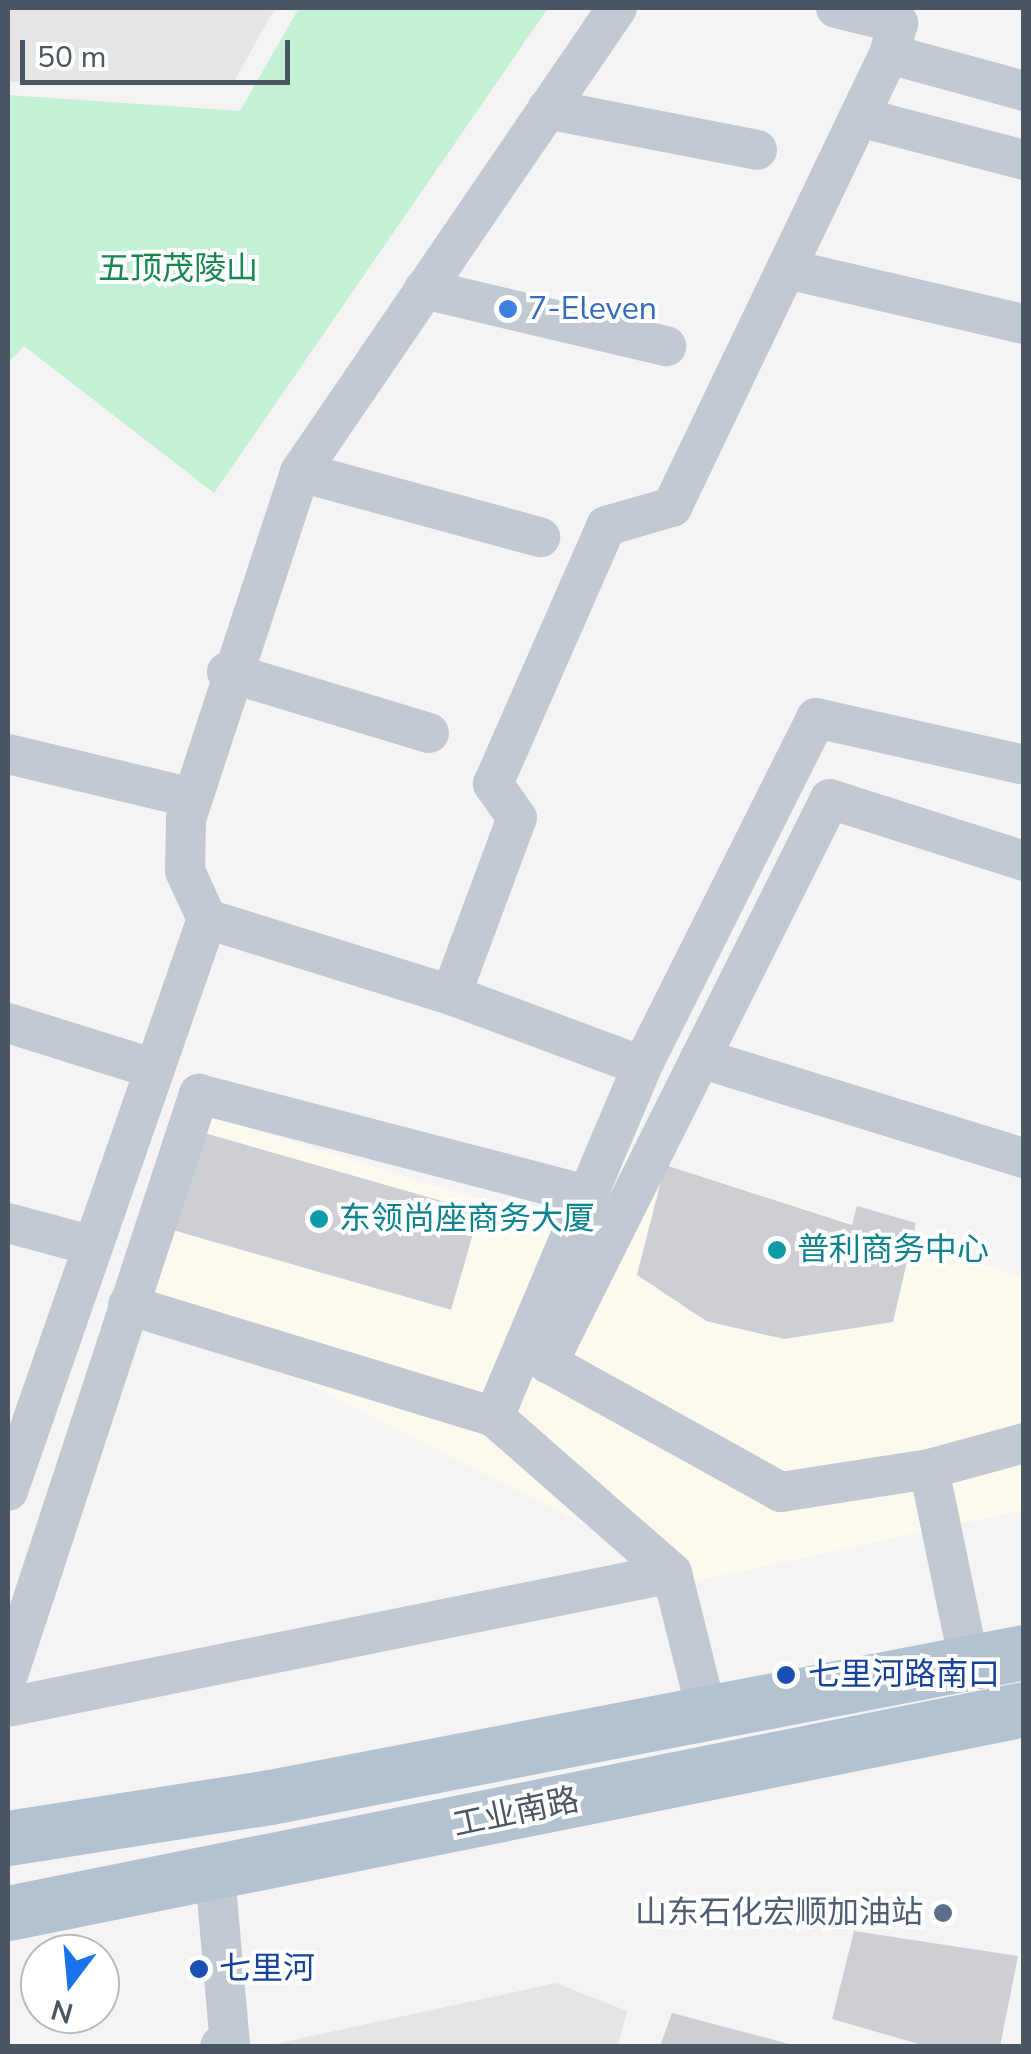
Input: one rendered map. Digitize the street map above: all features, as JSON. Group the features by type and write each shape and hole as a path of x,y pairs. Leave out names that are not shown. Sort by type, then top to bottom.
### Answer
{"main road":[{"name":"工业南路","path":"8,1838 708,1716 1024,1652"},
{"name":"工业南路","path":"8,1914 1024,1708"}],"street":[{"path":"8,1492 207,919 185,871 192,798 227,672 300,472 617,8"},
{"path":"451,995 517,818 493,784 606,526 672,507 889,54 898,23 836,8"},
{"path":"889,54 1024,91"},
{"path":"548,109 757,150"},
{"path":"859,117 1024,160"},
{"path":"786,269 1024,324"},
{"path":"424,290 666,346"},
{"path":"300,472 540,537"},
{"path":"227,672 428,733"},
{"path":"494,1417 642,1066 816,718 1024,765"},
{"path":"8,754 192,798"},
{"path":"1024,860 830,798 548,1363 781,1492 929,1469 1024,1443"},
{"path":"207,919 451,995 642,1066"},
{"path":"8,1023 155,1069"},
{"path":"700,1058 1024,1158"},
{"path":"8,1675 199,1094 587,1195"},
{"path":"8,1223 93,1246"},
{"path":"128,1305 494,1417 672,1573 708,1716"},
{"path":"929,1469 969,1663"},
{"path":"8,1707 672,1573"},
{"path":"215,1874 230,2044 220,2046"}],"shaded area":[{"path":"8,8 275,8 232,85 8,82"},
{"path":"187,1109 563,1225 601,1145 1023,1277 1023,1510 696,1581 135,1296"},
{"path":"556,1983 627,2011 618,2046 266,2046"}],"green space":[{"name":"五顶茂陵山","path":"299,8 548,8 214,493 24,346 8,363 8,95 240,111"}],"building":[{"name":"东领尚座商务大厦","path":"187,1128 479,1212 451,1310 159,1226"},
{"name":"普利商务中心","path":"665,1165 852,1225 857,1206 916,1223 893,1322 784,1339 706,1321 637,1275"},
{"path":"854,1931 1018,1956 1000,2046 926,2046 832,2019"},
{"path":"672,2013 793,2045 793,2046 660,2046"}],"place":[{"name":"7-Eleven","path":"508,309"},
{"name":"东领尚座商务大厦","path":"319,1219"},
{"name":"普利商务中心","path":"777,1250"},
{"name":"七里河路南口","path":"786,1675"},
{"name":"山东石化宏顺加油站","path":"943,1913"},
{"name":"七里河","path":"199,1969"}]}
